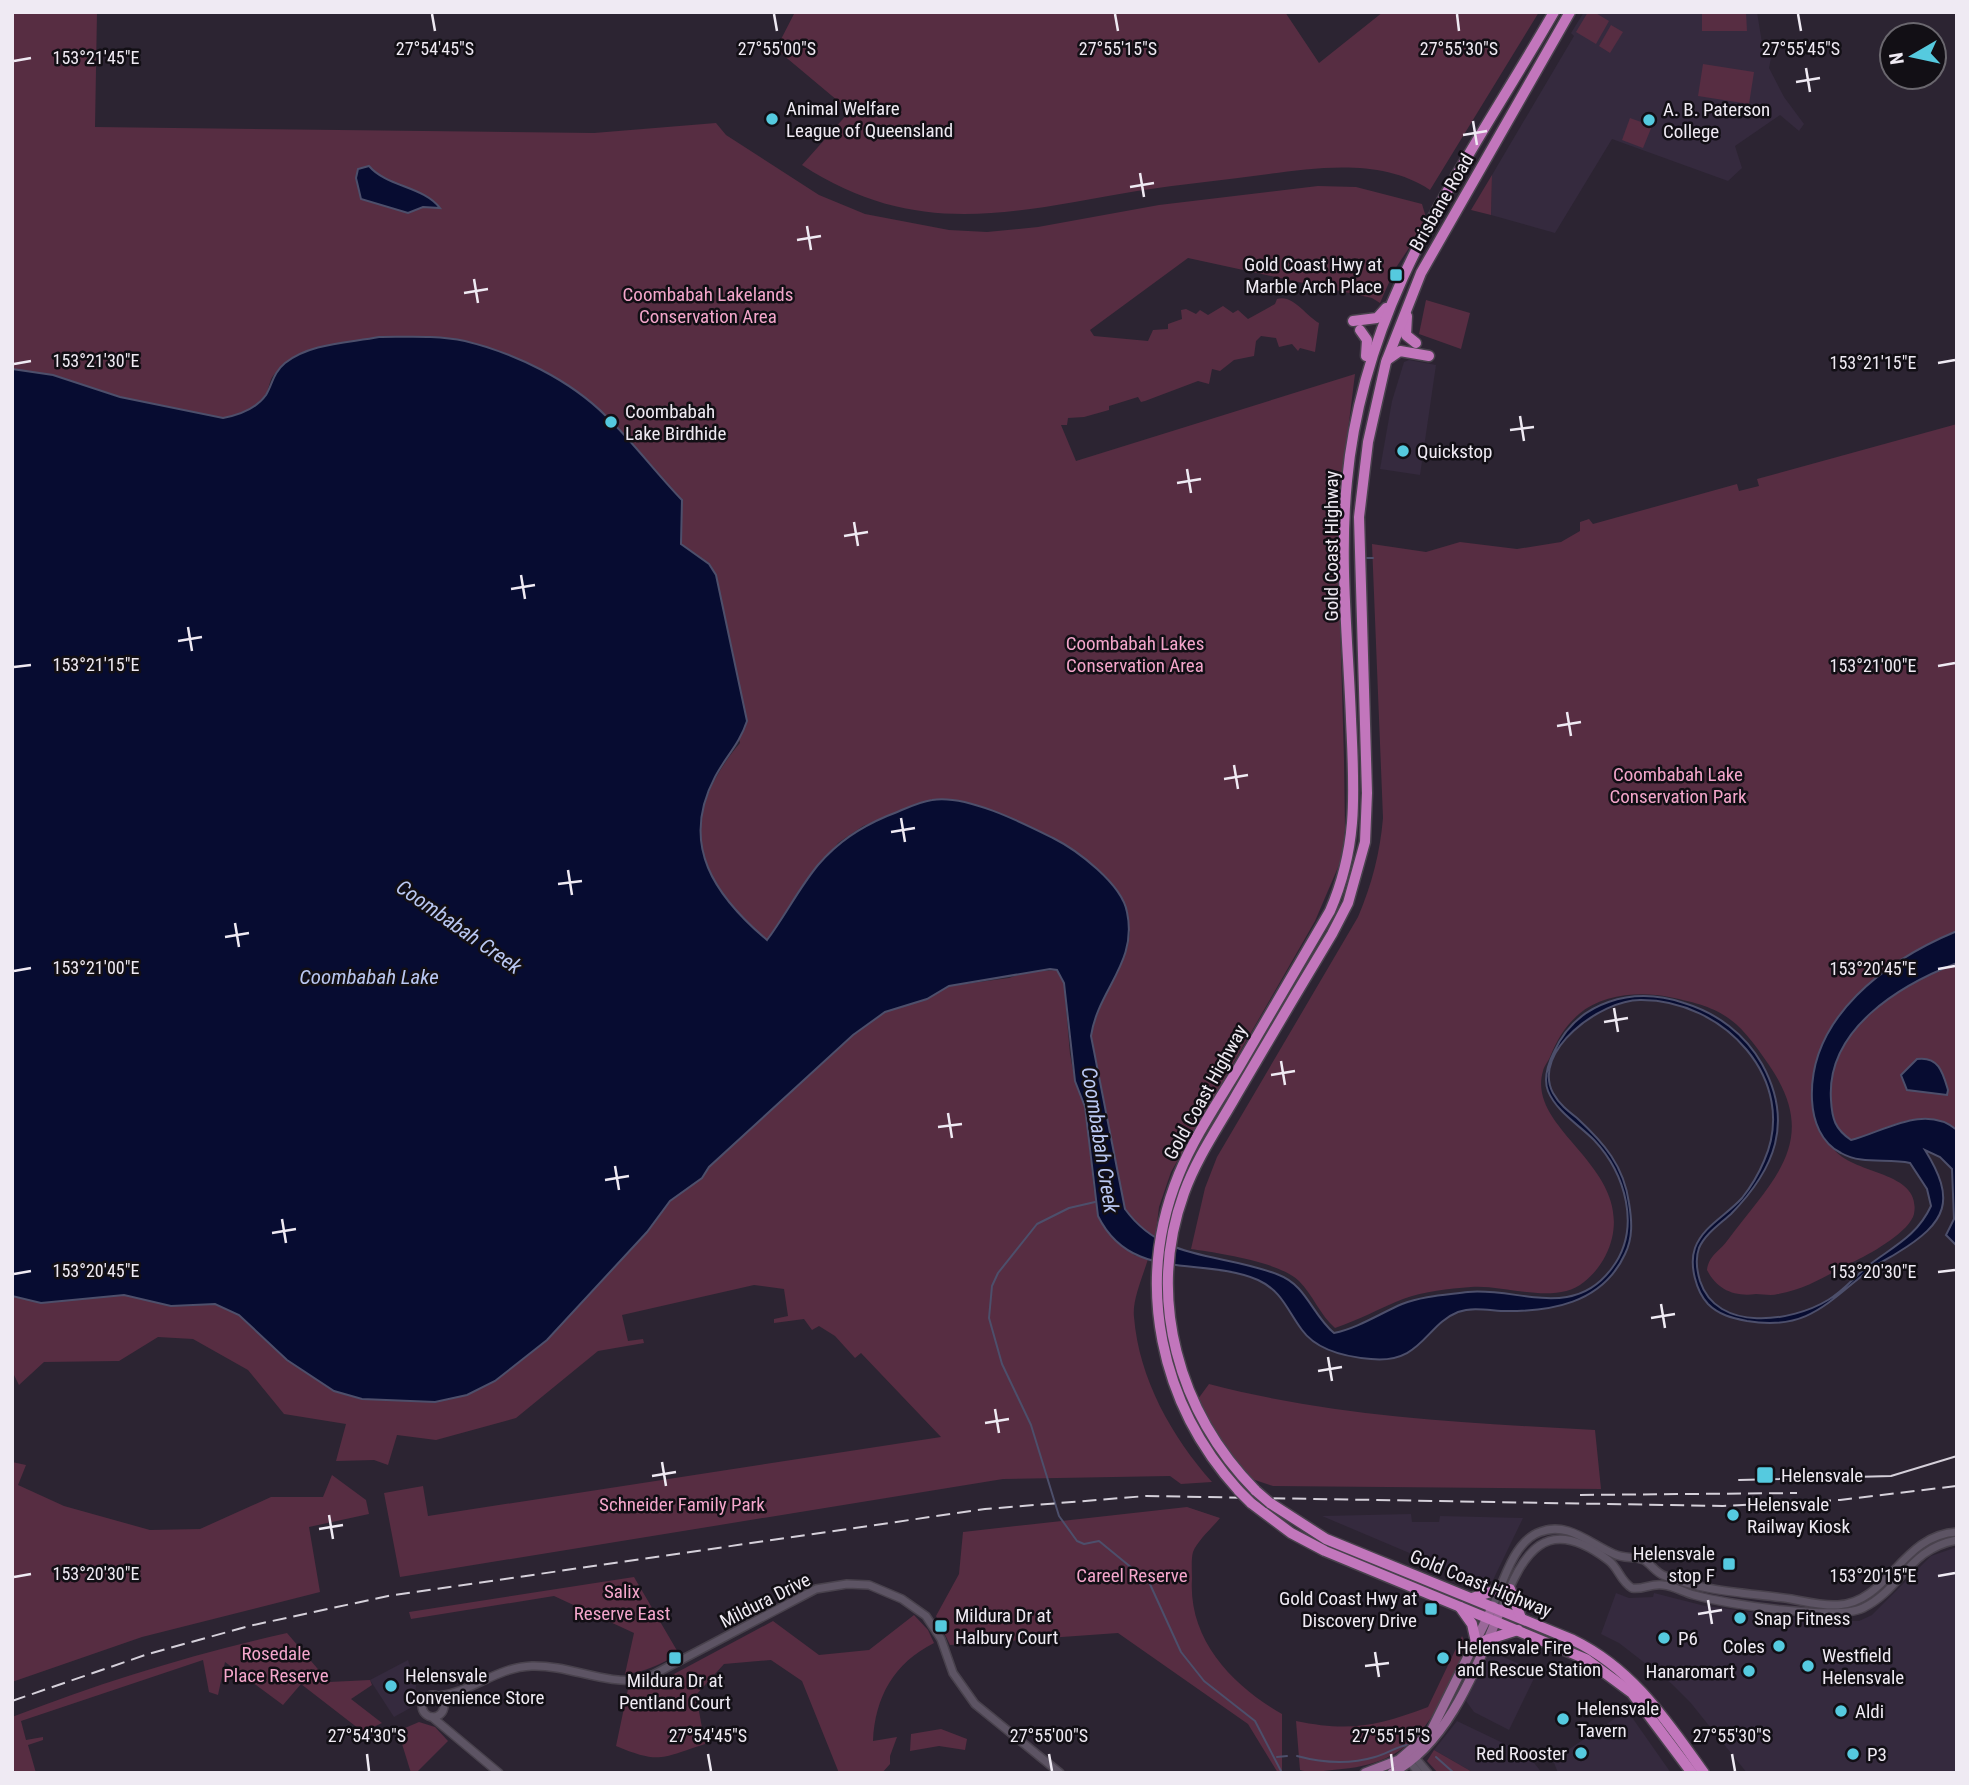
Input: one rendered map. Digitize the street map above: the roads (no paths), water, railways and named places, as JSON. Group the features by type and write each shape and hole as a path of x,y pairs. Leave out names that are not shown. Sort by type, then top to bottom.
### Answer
{"highway":[{"name":"Brisbane Road","path":"1378,335 1389,304 1438,206 1554,12"},
{"name":"Brisbane Road","path":"1394,341 1407,302 1435,247 1570,12"},
{"path":"1416,343 1406,335 1404,324 1435,247"},
{"path":"1353,321 1377,318 1389,304"},
{"path":"1350,446 1368,345 1360,330"},
{"name":"Gold Coast Highway","path":"1378,335 1350,446 1345,559 1354,817 1345,874 1330,911 1186,1158 1161,1233 1157,1311 1164,1355 1188,1420 1217,1465 1251,1503 1276,1523 1316,1547 1586,1659 1621,1684 1642,1705 1692,1773"},
{"name":"Gold Coast Highway","path":"1394,341 1386,362 1364,463 1358,557 1367,793 1365,842 1359,870 1348,903 1332,934 1196,1165 1184,1192 1172,1237 1168,1275 1175,1348 1186,1387 1201,1420 1231,1465 1270,1503 1326,1539 1585,1646 1621,1670 1648,1697 1704,1773"},
{"path":"1386,362 1400,351 1429,356"},
{"path":"1472,1598 1505,1589 1521,1618"},
{"path":"1460,1606 1481,1641 1518,1630"},
{"path":"1695,1760 1712,1773"}],"main road":[{"path":"1392,1773 1410,1757 1436,1725 1497,1608"},
{"path":"1365,1773 1410,1757"}],"street":[{"path":"1497,1608 1521,1546 1530,1537 1545,1530 1564,1530 1615,1555 1644,1560 1667,1577 1731,1592 1823,1605 1860,1600 1876,1589 1913,1550 1937,1536 1957,1532"},
{"path":"1505,1589 1532,1550 1547,1539 1564,1539 1597,1553 1621,1573 1624,1582 1632,1588 1664,1585 1730,1601 1788,1609 1827,1614 1856,1611 1879,1598 1922,1553 1936,1545 1957,1540"},
{"path":"1621,1573 1632,1559"},
{"path":"1648,1585 1652,1578 1651,1567"},
{"name":"Mildura Drive","path":"439,1696 458,1693 499,1672 522,1667 546,1667 616,1681 645,1679 816,1589 857,1584 882,1589 919,1610 936,1629 953,1672 975,1704 1060,1773"},
{"path":"1730,1601 1731,1592"},
{"name":"Mildura Drive","path":"444,1710 458,1693"},
{"path":"448,1729 439,1696 432,1695 423,1701 424,1711 499,1773"},
{"path":"432,1717 444,1710"},
{"path":"1410,1757 1419,1773"},
{"path":"1410,1757 1428,1773"}],"water":[{"path":"369,166 385,178 424,195 440,208 423,207 408,213 361,199 356,178 358,169"},
{"name":"Coombabah Lake","path":"379,337 433,337 465,341 503,353 541,370 592,403 626,436 682,500 681,544 709,564 716,575 747,721 715,777 705,802 701,825 702,847 718,887 732,906 767,940 811,874 841,843 877,821 932,800 946,799 977,805 1026,825 1074,851 1108,879 1123,901 1129,930 1122,961 1101,1004 1091,1036 1125,1209 1158,1239 1196,1254 1279,1275 1303,1293 1334,1333 1402,1304 1435,1296 1487,1292 1562,1298 1580,1293 1597,1284 1612,1268 1621,1252 1628,1219 1626,1201 1614,1168 1605,1153 1552,1098 1546,1081 1548,1066 1564,1035 1577,1020 1592,1010 1627,998 1665,998 1696,1007 1739,1034 1762,1064 1772,1085 1777,1106 1778,1125 1769,1162 1746,1197 1702,1243 1697,1261 1700,1281 1709,1298 1722,1309 1738,1316 1776,1317 1813,1308 1834,1296 1869,1265 1904,1240 1919,1225 1931,1206 1927,1189 1910,1163 1849,1157 1834,1149 1823,1137 1816,1123 1812,1100 1814,1070 1823,1043 1838,1018 1857,995 1879,975 1904,958 1957,931 1957,963 1891,997 1854,1031 1841,1052 1833,1075 1831,1100 1835,1123 1851,1140 1918,1119 1945,1122 1957,1130 1957,1246 1946,1235 1954,1219 1952,1169 1940,1157 1925,1150 1941,1183 1942,1209 1927,1231 1914,1242 1871,1268 1827,1304 1800,1318 1785,1322 1747,1321 1726,1316 1712,1308 1700,1292 1695,1277 1695,1248 1709,1227 1742,1198 1760,1170 1772,1131 1771,1102 1762,1074 1747,1050 1725,1029 1699,1013 1671,1003 1640,1000 1624,1002 1590,1018 1574,1031 1561,1045 1552,1061 1549,1077 1558,1101 1604,1146 1623,1178 1631,1229 1628,1248 1615,1271 1589,1294 1556,1307 1519,1311 1463,1310 1447,1318 1412,1350 1401,1356 1371,1359 1333,1352 1308,1337 1279,1295 1266,1284 1236,1273 1148,1259 1129,1251 1112,1237 1098,1216 1085,1107 1075,1081 1064,983 1057,970 1050,969 949,986 927,999 885,1012 853,1035 709,1167 702,1178 670,1201 647,1232 547,1340 495,1381 467,1395 435,1402 362,1399 334,1391 287,1360 239,1315 215,1304 171,1306 124,1295 41,1303 12,1296 12,369 53,375 120,397 223,418 241,413 257,404 266,395 278,371 295,356 330,345"},
{"path":"1917,1059 1930,1060 1939,1067 1948,1090 1947,1095 1907,1090 1901,1075"}],"waterway":[{"path":"1331,558 1341,558"},
{"path":"1364,558 1373,558"},
{"name":"Coombabah Creek","path":"1095,1202 1069,1208 1037,1224 998,1273 992,1286 989,1318 1002,1364 1031,1425 1059,1516 1077,1541 1084,1544 1099,1541 1149,1582 1181,1652 1204,1681 1255,1721 1281,1771"},
{"path":"1145,1577 1153,1573"},
{"path":"1297,1756 1326,1762 1345,1762 1375,1757 1407,1745"},
{"path":"1277,1757 1287,1756"},
{"path":"1436,1757 1454,1773"}],"tram line":[{"path":"1739,1480 1891,1476 1957,1456"}],"railway":[{"path":"12,1701 148,1654 249,1626 388,1596 985,1509 1146,1496 1723,1506 1840,1500 1957,1486"},
{"path":"1580,1495 1797,1493"}],"place":[{"name":"Animal Welfare League of Queensland","path":"772,119"},
{"name":"A. B. Paterson College","path":"1649,120"},
{"name":"Gold Coast Hwy at Marble Arch Place","path":"1396,275"},
{"name":"Coombabah Lake Birdhide","path":"611,422"},
{"name":"Quickstop","path":"1403,451"},
{"name":"Helensvale","path":"1765,1475"},
{"name":"Helensvale Railway Kiosk","path":"1733,1515"},
{"name":"Helensvale stop F","path":"1729,1564"},
{"name":"Gold Coast Hwy at Discovery Drive","path":"1431,1609"},
{"name":"Snap Fitness","path":"1740,1618"},
{"name":"Mildura Dr at Halbury Court","path":"941,1626"},
{"name":"P6","path":"1664,1638"},
{"name":"Coles","path":"1779,1646"},
{"name":"Mildura Dr at Pentland Court","path":"675,1658"},
{"name":"Helensvale Fire and Rescue Station","path":"1443,1658"},
{"name":"Westfield Helensvale","path":"1808,1666"},
{"name":"Hanaromart","path":"1749,1671"},
{"name":"Helensvale Convenience Store","path":"391,1686"},
{"name":"Aldi","path":"1841,1711"},
{"name":"Helensvale Tavern","path":"1563,1719"},
{"name":"Red Rooster","path":"1581,1753"},
{"name":"P3","path":"1853,1754"}],"park label":[{"name":"Coombabah Lakelands Conservation Area","path":"708,305"},
{"name":"Coombabah Lakes Conservation Area","path":"1135,654"},
{"name":"Coombabah Lake Conservation Park","path":"1678,785"},
{"name":"Schneider Family Park","path":"682,1504"},
{"name":"Careel Reserve","path":"1132,1575"},
{"name":"Salix Reserve East","path":"622,1602"},
{"name":"Rosedale Place Reserve","path":"276,1664"}]}
